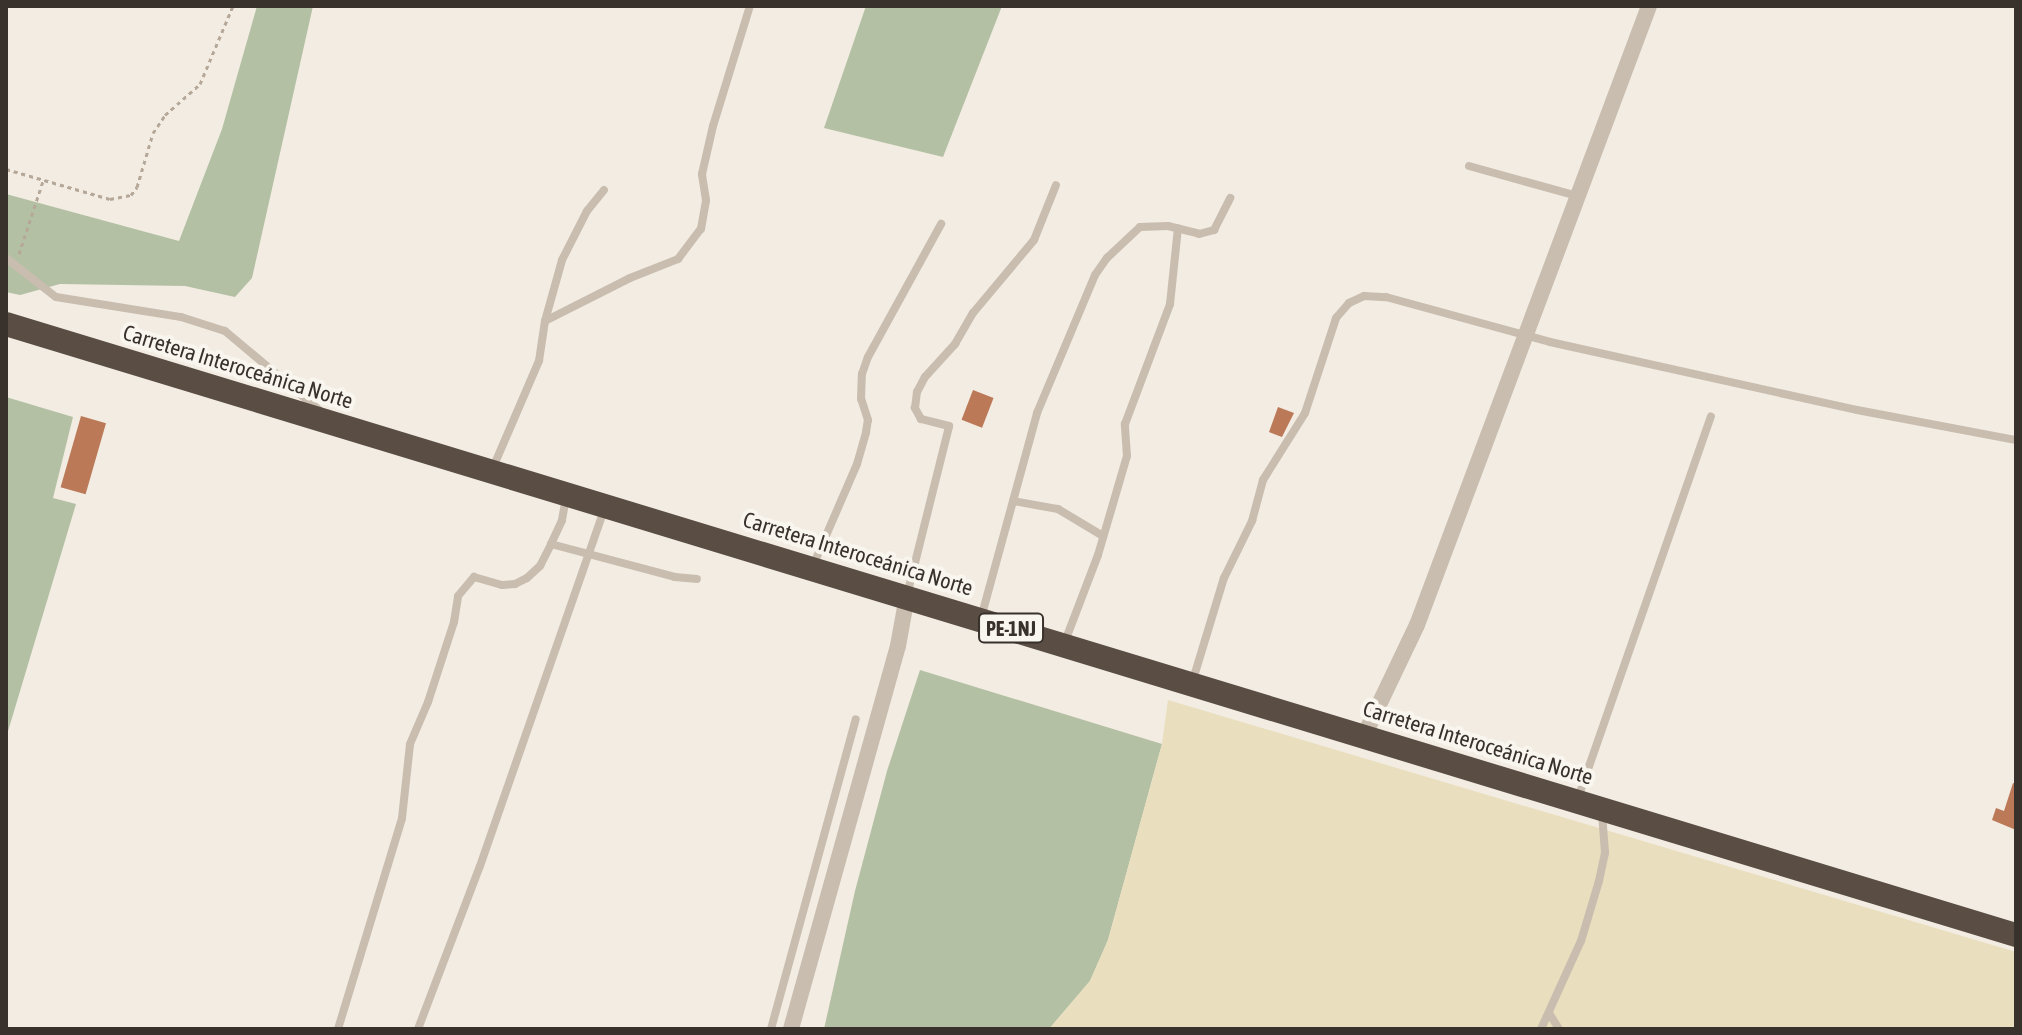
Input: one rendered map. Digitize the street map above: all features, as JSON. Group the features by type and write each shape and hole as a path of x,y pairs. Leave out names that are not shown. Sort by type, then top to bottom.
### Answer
{"highway":[{"name":"Carretera Interoceánica Norte","path":"6,324 2016,935"}],"street":[{"path":"1364,736 1417,625 1649,6"},
{"path":"791,1029 898,646 907,596"}],"lane":[{"path":"545,321 630,278 678,259 701,229 706,200 702,174 704,162 750,6"},
{"path":"1469,166 1577,196"},
{"path":"907,596 949,426 921,419 915,408 917,392 925,377 955,344 973,313 1034,240 1056,185"},
{"path":"492,471 539,361 545,321 562,260 587,211 604,190"},
{"path":"981,619 1037,413 1095,275 1107,258 1140,227 1178,228 1199,234 1214,230 1230,198"},
{"path":"812,568 857,464 866,432 868,420 861,399 862,374 868,357 941,224"},
{"path":"1064,644 1103,536 1127,456 1125,424 1170,304 1178,228"},
{"path":"10,260 56,297 181,317 225,331 333,423"},
{"path":"1192,683 1224,578 1252,521 1263,480 1305,413 1336,318 1349,303 1364,296 1386,297 1525,334 1857,410 2016,440"},
{"path":"1577,801 1711,417"},
{"path":"338,1029 402,818 410,744 428,702 454,622 458,596 474,577 502,585 515,584 540,566 562,520 567,493"},
{"path":"1013,501 1058,509 1103,536"},
{"path":"418,1029 480,866 605,505"},
{"path":"551,544 675,577 697,579"},
{"path":"771,1029 856,719"},
{"path":"1541,1029 1581,941 1599,881 1606,833 1601,808"},
{"path":"426,1029 427,1003"},
{"path":"1549,1013 1559,1029"}],"path":[{"path":"6,169 110,199 131,195 137,187 153,133 165,115 200,84 233,6"},
{"path":"10,260 44,180"}],"green space":[{"path":"257,6 313,6 252,278 235,297 185,286 60,284 20,295 6,292 6,194 179,241 222,129"},
{"path":"866,6 1002,6 943,157 824,128"},
{"path":"6,397 73,417 53,498 76,504 6,738"},
{"path":"920,670 1162,744 1108,940 1090,981 1049,1029 824,1029 855,891 887,771"}],"sand":[{"path":"1168,700 2016,952 2016,1029 1049,1029 1090,981 1108,940 1162,744"}],"building":[{"path":"973,390 994,398 982,428 962,420"},
{"path":"1278,407 1294,413 1282,437 1269,432"},
{"path":"81,416 106,423 86,494 61,487"},
{"path":"2013,783 2016,784 2016,830 1992,820 1996,808 2004,811"}]}
